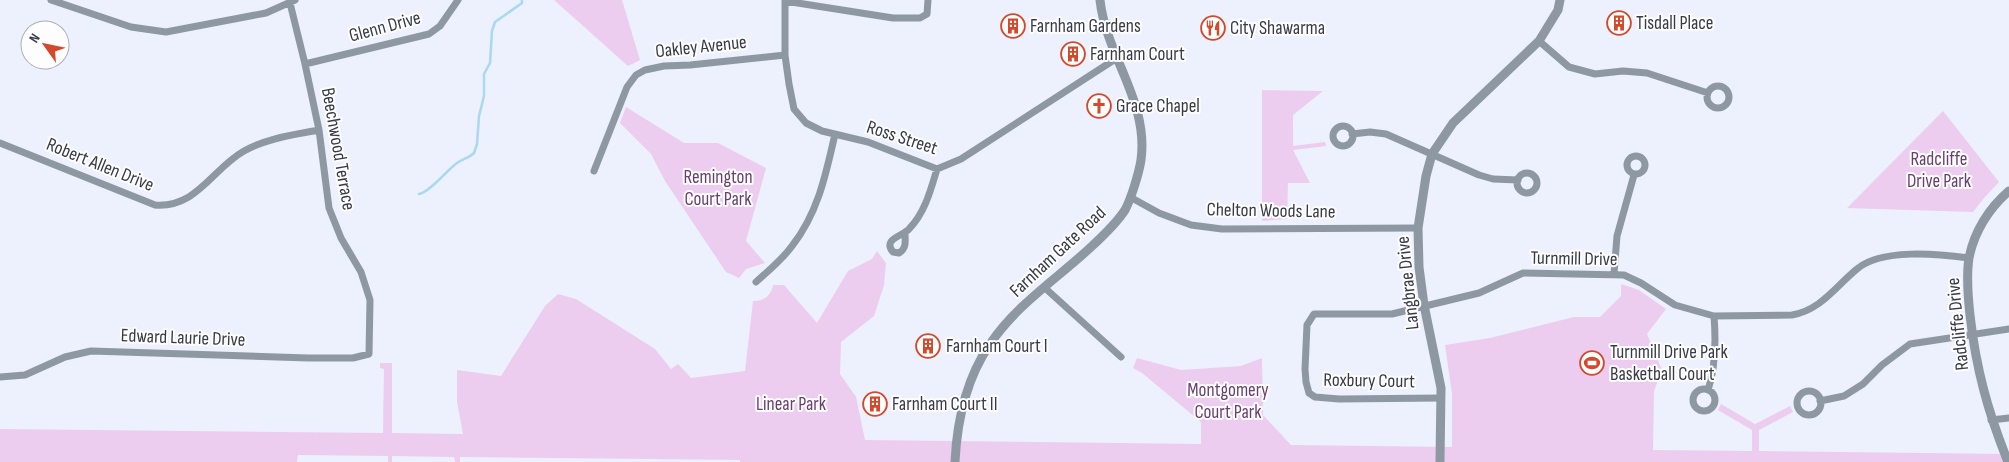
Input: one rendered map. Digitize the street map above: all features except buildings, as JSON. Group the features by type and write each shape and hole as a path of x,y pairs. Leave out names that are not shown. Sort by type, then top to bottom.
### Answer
{"street":[{"path":"51,0 131,28 166,32 266,13 292,2"},
{"name":"Glenn Drive","path":"305,64 429,34 440,26 458,0"},
{"path":"785,1 893,18 920,18 927,14 928,0"},
{"name":"Farnham Gate Road","path":"955,462 958,419 970,379 990,342 1011,319 1108,232 1124,210 1130,197 1141,160 1141,128 1132,91 1103,23 1100,0"},
{"name":"Langbrae Drive","path":"1440,462 1441,388 1424,306 1419,267 1418,228 1426,176 1432,154 1454,123 1539,41 1558,10 1560,0"},
{"name":"Ross Street","path":"785,1 785,55 794,108 806,123 822,131 868,142 937,169 968,155 1117,58"},
{"name":"Beechwood Terrace","path":"292,2 318,130 329,208 341,238 361,272 370,300 369,354"},
{"path":"1539,41 1569,67 1595,74 1623,71 1647,73 1708,93"},
{"name":"Oakley Avenue","path":"594,171 627,87 636,75 645,70 664,66 785,55"},
{"name":"Robert Allen Drive","path":"0,143 155,205 169,206 184,202 242,152 264,142 318,130"},
{"path":"1352,134 1370,132 1386,134 1479,176 1493,179 1518,180"},
{"path":"756,282 791,248 804,229 817,203 836,134"},
{"path":"905,233 916,220 929,195 937,169"},
{"path":"1614,274 1617,236 1634,174"},
{"name":"Radcliffe Drive","path":"2008,462 1991,420 1983,392 1972,335 1968,294 1969,258 1981,224 1990,210 2009,192"},
{"name":"Chelton Woods Lane","path":"1130,197 1159,213 1191,225 1222,229 1418,228"},
{"name":"Turnmill Drive","path":"1424,306 1479,293 1523,273 1614,274 1633,278 1675,305 1714,316 1762,316 1804,313 1826,299 1858,268 1873,259 1889,255 1969,258"},
{"path":"1045,288 1121,357"},
{"name":"Roxbury Court","path":"1424,306 1392,314 1314,314 1307,325 1306,382 1309,393 1322,399 1440,398"},
{"path":"1708,390 1714,362 1716,338 1714,316"},
{"path":"1820,401 1844,396 1863,384 1882,365 1910,344 2009,329"},
{"name":"Edward Laurie Drive","path":"0,377 26,375 65,357 91,351 308,358 353,358 369,354"},
{"path":"1991,420 2009,418"}],"green space":[{"path":"554,0 622,0 640,60 628,66"},
{"path":"1262,90 1323,91 1293,115 1293,146 1325,142 1326,146 1293,150 1310,183 1288,183 1287,219 1262,221"},
{"name":"Remington Court Park","path":"626,107 684,143 718,143 766,168 746,241 765,263 746,269 739,278 726,272 665,181 651,154 620,123"},
{"name":"Radcliffe Drive Park","path":"1943,111 1999,182 1973,212 1847,208"},
{"name":"Linear Park","path":"877,251 886,263 884,285 874,316 841,342 840,374 856,397 865,440 1201,444 1201,422 1142,373 1133,368 1137,358 1181,370 1241,366 1262,358 1263,415 1291,445 1452,447 1452,394 1445,345 1490,338 1574,317 1600,317 1621,296 1621,284 1639,290 1666,309 1647,334 1662,370 1654,391 1653,450 1752,451 1752,430 1718,410 1721,404 1755,424 1790,406 1793,412 1759,430 1759,451 2009,454 2009,462 740,462 740,460 460,457 460,462 455,462 454,457 392,456 392,462 388,462 388,456 298,455 297,462 0,462 0,429 383,433 384,369 380,368 380,363 392,363 392,433 463,434 457,402 457,370 501,376 545,306 558,294 576,299 655,349 671,369 678,364 691,378 745,371 753,301 766,297 771,292 773,285 784,285 817,323 848,271 872,259"}],"waterway":[{"path":"419,194 433,185 457,163 474,153 484,96 484,74 490,63 492,31 495,22 522,3 522,0"}],"place":[{"name":"Tisdall Place","path":"1619,23"},
{"name":"Farnham Gardens","path":"1013,26"},
{"name":"City Shawarma","path":"1213,28"},
{"name":"Farnham Court","path":"1073,54"},
{"name":"Grace Chapel","path":"1099,106"},
{"name":"Farnham Court I","path":"928,346"},
{"name":"Turnmill Drive Park Basketball Court","path":"1592,363"},
{"name":"Farnham Court II","path":"875,404"}],"park label":[{"name":"Montgomery Court Park","path":"1228,401"}]}
